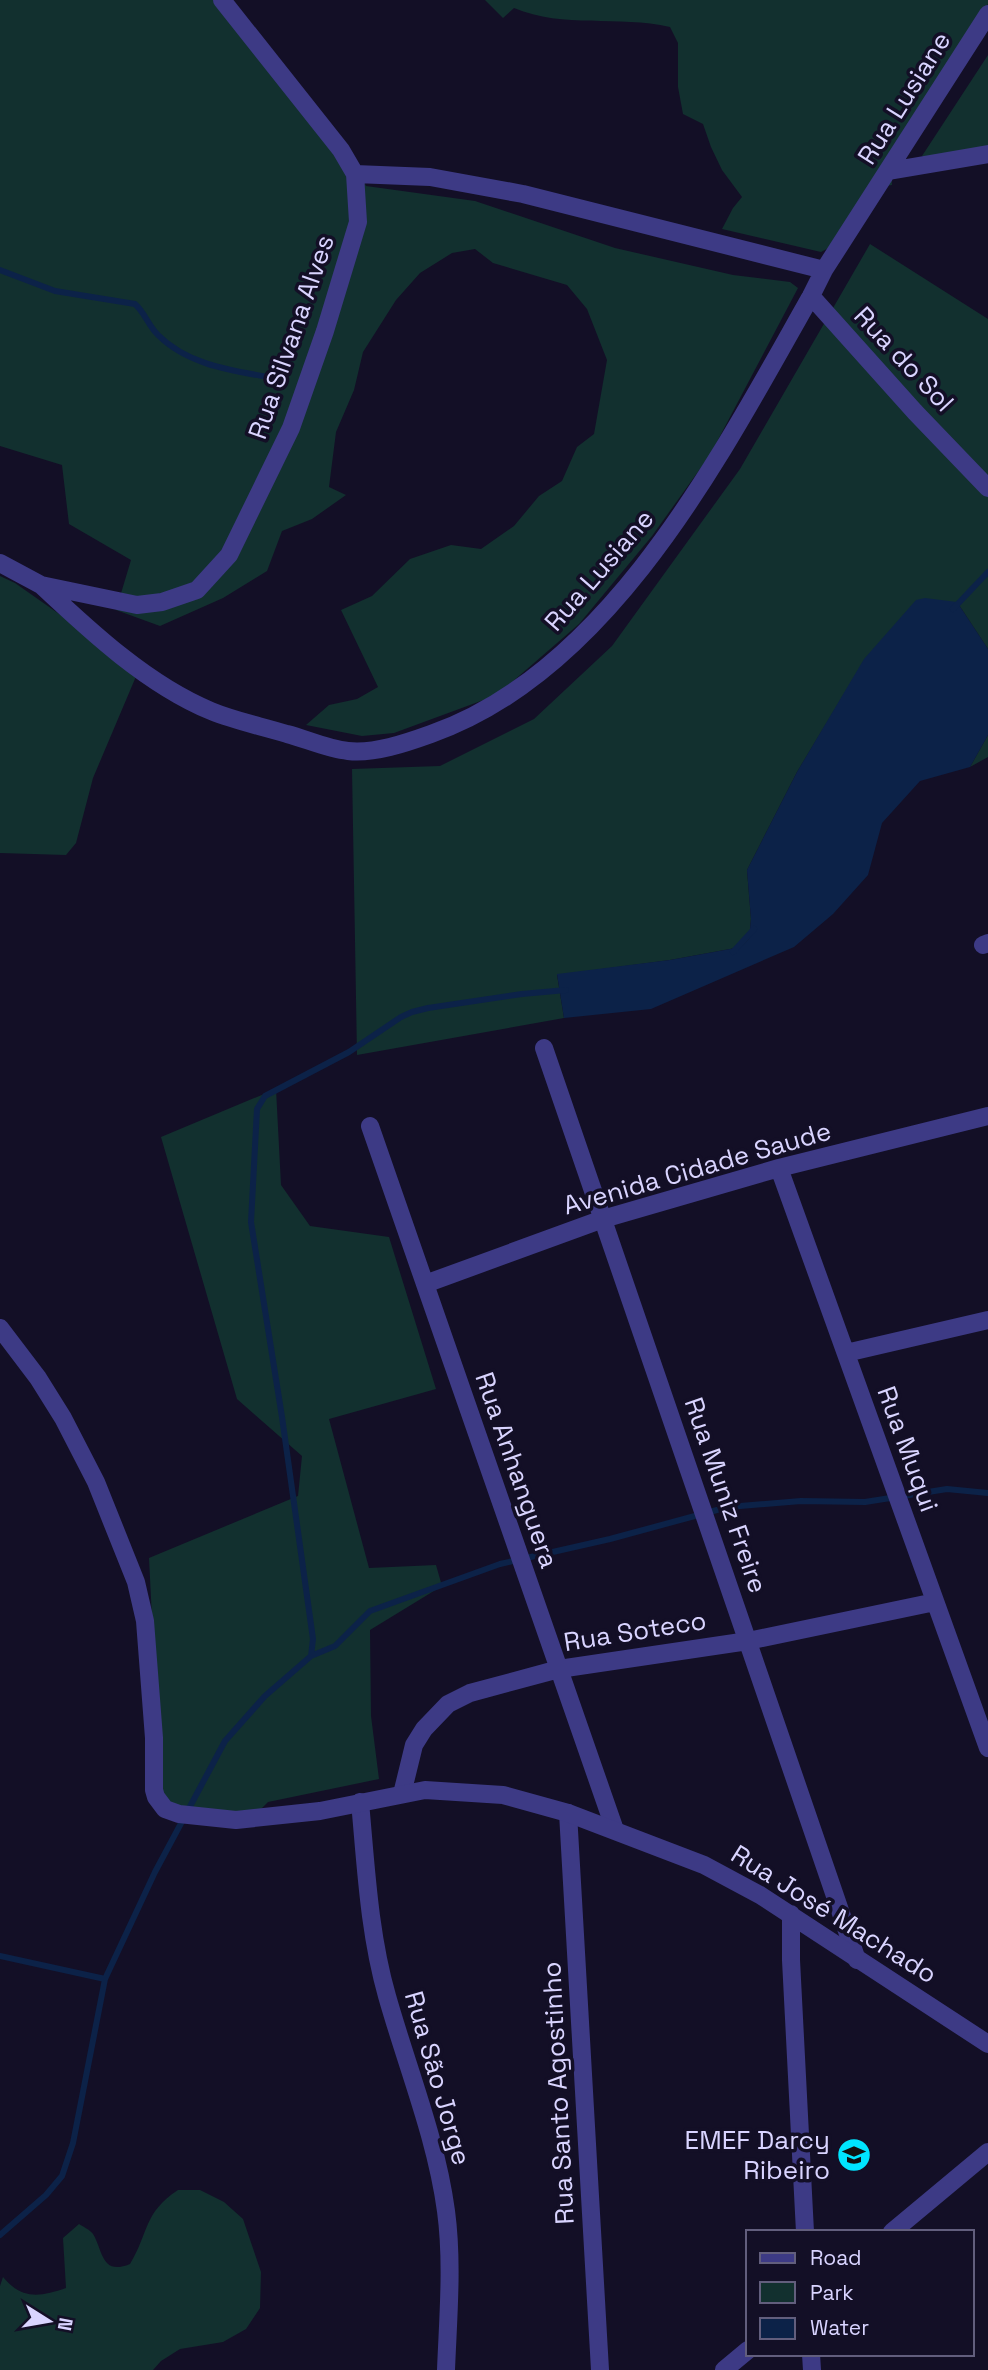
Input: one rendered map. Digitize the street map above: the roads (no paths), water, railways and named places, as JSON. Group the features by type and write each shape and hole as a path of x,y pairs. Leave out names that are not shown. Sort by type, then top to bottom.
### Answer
{"street":[{"name":"Rua Silvana Alves","path":"0,564 41,585 137,606 162,602 197,590 229,555 291,428 326,331 358,222 355,174 341,150 222,0"},
{"name":"Rua Lusiane","path":"41,585 93,634 183,697 229,717 348,751 409,742 458,725 519,690 590,626 619,594 710,473 824,270 988,14"},
{"path":"889,171 988,153"},
{"path":"355,174 429,177 523,194 824,270"},
{"name":"Rua do Sol","path":"811,296 915,412 988,488"},
{"name":"Rua Muniz Freire","path":"544,1048 858,1960"},
{"name":"Avenida Cidade Saude","path":"425,1284 603,1219 779,1168 988,1116"},
{"name":"Rua Anhanguera","path":"370,1126 615,1830"},
{"name":"Rua Muqui","path":"779,1168 988,1748"},
{"path":"846,1353 988,1320"},
{"name":"Rua José Machado","path":"0,1328 38,1378 63,1418 96,1482 136,1582 146,1633 154,1738 154,1790 165,1809 179,1814 236,1820 287,1816 425,1790 503,1795 568,1813 704,1865 791,1914 988,2044"},
{"name":"Rua Soteco","path":"402,1794 414,1745 434,1717 448,1704 470,1693 559,1669 748,1641 935,1602"},
{"name":"Rua São Jorge","path":"360,1802 368,1896 386,1993 426,2124 446,2210 446,2370"},
{"name":"Rua Santo Agostinho","path":"568,1813 600,2370"},
{"path":"791,1914 805,2230"},
{"path":"894,2230 988,2152"},
{"path":"724,2370 746,2352"}],"water":[{"path":"925,598 957,602 988,649 988,735 970,767 920,781 882,823 868,875 833,914 794,947 651,1009 564,1018 557,974 670,960 741,947 749,939 751,919 747,870 797,772 864,659 916,600"}],"waterway":[{"path":"0,270 55,291 135,304 158,335 184,354 215,366 279,379"},
{"path":"953,609 988,572"},
{"path":"733,952 754,929"},
{"path":"311,1656 313,1639 251,1222 257,1109 265,1096 349,1052 412,1012 522,994 566,990"},
{"path":"0,2235 46,2195 62,2176 73,2143 105,1979 155,1872 225,1741 265,1696 311,1656 335,1646 370,1611 500,1564 610,1539 728,1507 801,1501 865,1502 947,1489 988,1493"},
{"path":"0,1956 105,1979"}],"place":[{"name":"EMEF Darcy Ribeiro","path":"854,2155"}]}
